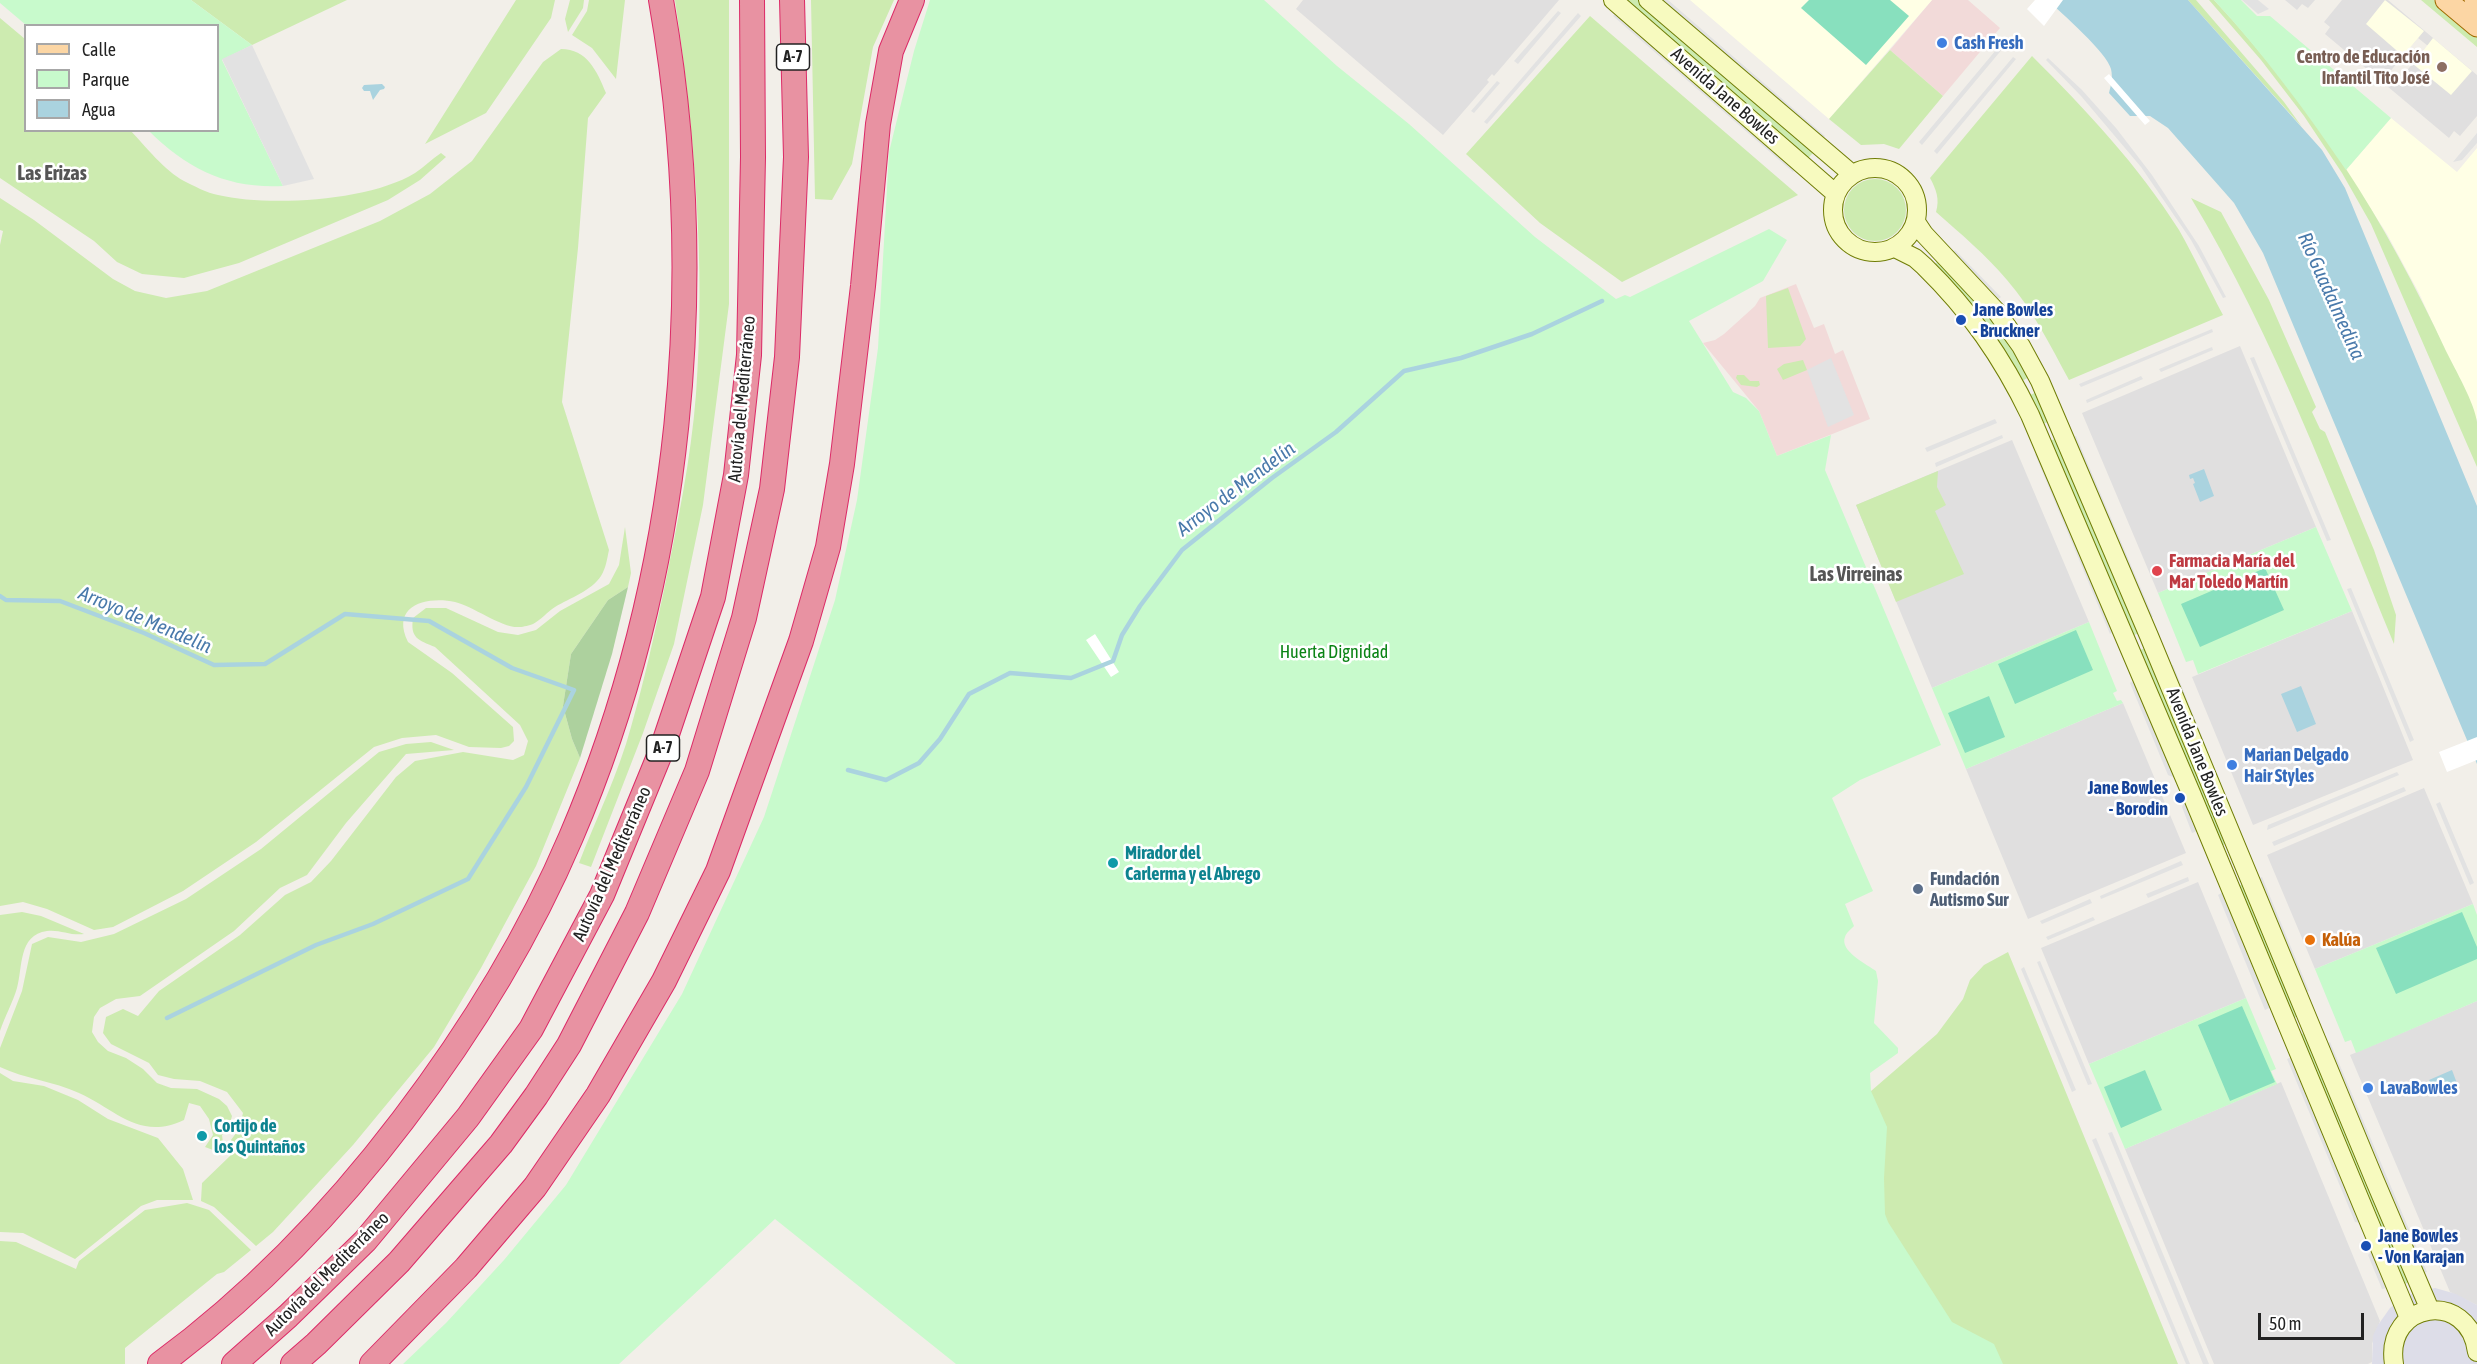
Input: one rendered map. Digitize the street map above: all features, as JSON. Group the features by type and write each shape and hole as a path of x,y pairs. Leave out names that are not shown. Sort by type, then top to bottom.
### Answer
{"highway":[{"path":"160,1364 218,1317 276,1264 329,1210 381,1150 426,1090 471,1025 505,968 557,868 602,759 630,672 649,597 668,489 682,346 684,259 681,171 674,90 661,0"},
{"name":"Autovía del Mediterráneo","path":"234,1364 288,1316 365,1241 468,1117 531,1029 602,895 662,749 713,597 736,475 749,355 753,157 752,0"},
{"name":"A-7","path":"293,1364 399,1262 501,1144 536,1096 569,1045 637,913 698,771 744,618 772,489 787,357 796,157 792,0"},
{"path":"372,1364 466,1268 535,1187 598,1095 640,1023 664,981 718,871 801,641 828,547 848,417 864,286 878,124 891,51 912,0"}],"main road":[{"name":"Avenida Jane Bowles","path":"1614,0 1836,194"},
{"name":"Avenida Jane Bowles","path":"1648,0 1852,174"},
{"path":"2446,0 2477,26"},
{"path":"1880,169 1902,177 1911,188 1916,199 1916,222 1910,235 1894,248 1874,253 1854,247 1843,238 1833,220 1833,204 1843,182 1852,174 1880,169"},
{"name":"Avenida Jane Bowles","path":"1916,222 1931,243 1996,311 2021,346 2044,390 2430,1310"},
{"name":"Avenida Jane Bowles","path":"1894,248 1915,258 1924,266 1978,324 2007,369 2030,415 2191,793 2409,1318"},
{"path":"2394,1364 2392,1349 2397,1332 2409,1318 2430,1310 2445,1311 2458,1317 2472,1332 2477,1353 2475,1364"}],"shaded area":[{"path":"1303,0 1559,0 1494,76 1492,74 1487,80 1489,82 1443,135 1296,9"},
{"path":"1660,0 1668,0 1825,136 1821,140"},
{"path":"1690,0 1932,0 1829,119"},
{"name":"Cash Fresh","path":"1932,0 1968,0 2000,28 1943,96 1890,50"},
{"path":"2242,0 2258,0 2269,9 2258,14"},
{"path":"2285,0 2315,0 2308,8 2302,4 2297,10"},
{"path":"2342,0 2388,0 2477,75 2477,116 2460,136 2454,131 2449,138 2325,34 2330,27 2324,22","holes":["2418,38 2428,46 2397,82 2388,74"]},
{"name":"Centro de Educación Infantil Tito José","path":"2385,0 2424,31 2403,56 2366,24"},
{"path":"1558,11 1561,13 1518,64 1514,61"},
{"path":"1617,12 1797,167 1793,172 1613,16"},
{"path":"1578,13 1581,16 1487,124 1484,122"},
{"name":"Centro de Educación Infantil Tito José","path":"2433,38 2472,71 2451,95 2413,64"},
{"path":"2001,44 2004,47 1922,145 1919,142"},
{"path":"252,45 314,179 283,186 222,59"},
{"path":"2013,57 2016,59 1937,154 1934,151"},
{"path":"2048,58 2082,90 2116,128 2152,175 2199,246 2226,297 2223,298 2191,240 2141,167 2081,96 2046,60"},
{"path":"1497,81 1500,83 1474,113 1471,111"},
{"path":"2391,118 2457,172 2477,148 2477,420 2419,293 2387,234 2346,170"},
{"path":"2477,133 2477,143 2462,160 2453,162"},
{"path":"1955,250 2001,297 1996,301 1952,253"},
{"path":"1796,284 1814,328 1824,324 1835,354 1843,350 1870,419 1777,456 1759,411 1703,343 1715,340 1724,334 1755,306 1760,298"},
{"path":"2212,329 2213,332 2081,387 2079,384"},
{"path":"2240,346 2316,527 2158,593 2082,413"},
{"path":"2212,347 2213,350 2161,372 2159,369"},
{"path":"2254,357 2331,540 2327,541 2250,358"},
{"path":"1831,358 1854,415 1828,427 1807,370"},
{"path":"2141,376 2143,379 2087,403 2086,400"},
{"path":"1995,419 1997,423 1927,452 1925,448"},
{"path":"2002,435 2003,438 1936,467 1935,463"},
{"path":"2076,436 2153,617 2148,619 2071,438"},
{"path":"2012,440 2089,622 1932,688 1856,505"},
{"path":"2040,452 2113,632 2110,634 2035,454"},
{"path":"2351,588 2414,740 2410,742 2347,589"},
{"path":"2352,611 2413,760 2253,825 2192,677"},
{"path":"2173,665 2207,749 2204,753 2168,666"},
{"path":"2134,680 2175,778 2168,775 2130,683"},
{"path":"2123,703 2186,853 2028,919 1966,769"},
{"path":"2397,772 2399,775 2267,830 2268,825"},
{"path":"2404,787 2406,791 2274,846 2272,842"},
{"path":"2424,788 2473,904 2315,969 2267,855"},
{"path":"2185,801 2197,831 2192,833 2182,807"},
{"path":"2440,802 2474,883 2470,885 2436,804"},
{"path":"2181,861 2183,865 2101,899 2100,896"},
{"path":"2188,877 2189,881 2148,898 2146,894"},
{"path":"2262,877 2309,991 2305,993 2257,879"},
{"path":"2198,882 2246,998 2089,1064 2041,948"},
{"path":"2223,892 2271,1007 2265,1010 2218,895"},
{"path":"2090,899 2092,903 2042,924 2040,921"},
{"path":"2093,917 2095,920 2048,940 2046,937"},
{"path":"2040,961 2092,1084 2088,1085 2037,962"},
{"path":"2024,967 2076,1090 2072,1092 2021,969"},
{"path":"2477,1001 2477,1305 2450,1292 2350,1055"},
{"path":"2330,1042 2427,1272 2421,1274 2326,1044"},
{"path":"2292,1057 2361,1223 2355,1222 2287,1059"},
{"path":"2281,1082 2380,1321 2372,1344 2372,1362 2368,1364 2214,1364 2125,1149"},
{"path":"2112,1132 2209,1364 2203,1364 2108,1133"},
{"path":"2096,1138 2190,1364 2186,1364 2092,1140"},
{"path":"2372,1251 2387,1288 2382,1289 2368,1255"},
{"path":"2435,1288 2456,1294 2477,1305 2477,1364 2372,1364 2373,1336 2390,1308 2407,1295"}],"green space":[{"path":"0,0 191,0 252,45 222,60 283,186 244,184 210,174 178,156 150,132 219,132 219,24 25,24 0,3"},
{"path":"191,0 347,0 252,45"},
{"path":"516,0 555,0 551,18 486,113 425,144"},
{"path":"570,0 584,0 583,8 568,32 565,19"},
{"path":"589,0 625,0 616,79 592,48 572,35 587,11"},
{"path":"675,0 729,0 729,304 703,505 674,644 643,733 591,867 579,863 620,761 640,693 674,541 694,419 699,345 699,246 693,147"},
{"path":"811,0 894,0 873,47 852,164 832,200 815,199"},
{"name":"Huerta Dignidad","path":"930,0 1264,0 1337,66 1409,124 1535,237 1616,299 1625,295 1630,297 1769,229 1787,240 1763,281 1689,321 1733,392 1746,398 1759,411 1777,456 1831,435 1825,470 1941,745 1860,780 1832,798 1873,891 1845,904 1854,926 1846,934 1844,942 1850,952 1876,971 1878,981 1874,1023 1898,1048 1898,1053 1870,1073 1871,1091 1887,1127 1884,1178 1885,1214 1888,1222 1952,1322 1994,1344 2003,1364 956,1364 775,1219 619,1364 403,1364 446,1323 504,1260 566,1185 682,994 764,817 835,600 857,500 878,348 889,152 914,51"},
{"path":"1626,0 1638,0 1814,152 1808,158"},
{"path":"1809,0 1890,0 1909,16 1866,65 1801,8"},
{"path":"2188,0 2196,0 2284,102 2302,127"},
{"path":"2209,0 2214,0 2283,80 2344,166 2372,211 2423,303 2473,406 2477,422 2477,467 2371,224 2342,173 2304,116 2261,60"},
{"path":"2214,0 2241,0 2257,16 2270,16 2391,118 2346,170 2283,82"},
{"path":"2421,0 2434,0 2477,36 2477,47"},
{"path":"1590,16 1798,195 1622,282 1540,223 1466,154"},
{"path":"0,18 24,38 24,132 132,132 177,177 214,194 264,201 319,199 346,195 396,182 415,173 441,153 446,157 420,180 388,200 239,263 184,278 142,274 117,262 94,241 0,178"},
{"path":"561,49 570,50 584,57 595,69 606,93 588,118 578,248 562,402 609,550 606,563 601,576 592,586 555,607 533,624 513,627 462,604 444,600 423,602 414,606 404,619 408,642 452,673 513,727 514,741 509,746 501,748 469,747 436,735 402,738 374,747 256,842 183,891 113,927 94,930 47,909 23,902 0,906 0,245 3,231 0,230 0,198 34,220 113,279 135,291 166,298 207,291 380,221 430,194 472,161 543,62"},
{"path":"1890,50 1943,96 1899,149 1884,144 1861,145 1829,119"},
{"path":"2032,56 2129,161 2163,206 2191,251 2223,315 2069,380 2041,328 2016,291 1982,253 1936,212 1937,194 1930,178"},
{"path":"1875,179 1887,181 1897,188 1904,198 1906,210 1904,222 1897,232 1887,239 1875,241 1863,239 1853,232 1846,222 1844,210 1846,198 1853,188 1863,181"},
{"path":"2191,198 2221,212 2269,300 2316,407 2312,412 2320,429 2325,432 2374,550 2396,615 2394,644 2325,473 2276,361 2221,251"},
{"path":"1938,261 1965,288 1988,316 2029,377 2022,381 1982,320 1933,266"},
{"path":"1788,288 1806,339 1800,346 1768,348 1766,296"},
{"path":"1803,360 1807,370 1783,380 1777,369 1784,364"},
{"path":"1737,375 1744,375 1750,381 1759,381 1760,385 1757,387 1741,385 1736,378"},
{"path":"2037,392 2050,421 2043,424 2030,395"},
{"path":"2057,438 2139,633 2132,636 2050,441"},
{"path":"1938,471 1937,487 1946,505 1935,511 1964,574 1896,602 1856,505"},
{"path":"625,527 631,573 628,587 608,600 571,654 563,706 580,758 536,866 481,968 434,1047 353,1145 273,1232 256,1246 214,1207 201,1201 202,1183 230,1156 231,1140 239,1129 243,1113 227,1092 200,1081 158,1075 149,1063 111,1044 103,1033 106,1017 123,1009 138,1016 159,991 240,935 285,895 311,882 331,861 396,777 415,761 463,752 513,760 524,755 528,741 520,725 435,647 416,637 412,625 413,618 426,608 446,608 498,632 518,635 536,630 560,611 609,584 619,565"},
{"path":"2316,527 2352,611 2198,674 2193,660 2186,662 2158,593"},
{"path":"2265,568 2284,610 2200,647 2181,604"},
{"path":"628,587 612,654 580,758 563,706 571,654 608,600"},
{"path":"2089,622 2117,691 2113,693 2117,701 2121,700 2123,703 1966,769 1932,688"},
{"path":"2076,630 2093,670 2015,704 1998,664"},
{"path":"2145,648 2225,841 2224,845 2221,846 2138,651"},
{"path":"1989,696 2005,737 1965,753 1948,713"},
{"path":"431,742 454,750 406,754 346,823 307,875 280,888 234,931 140,996 116,999 100,1008 94,1017 92,1032 98,1042 108,1051 126,1058 143,1069 157,1083 171,1088 197,1089 219,1099 227,1106 232,1116 229,1127 222,1135 221,1149 213,1150 205,1147 213,1135 209,1119 200,1106 189,1103 184,1120 168,1126 141,1125 117,1115 79,1093 0,1067 0,1048 22,991 32,944 48,937 81,942 114,934 186,899 261,849 379,752 406,744"},
{"path":"2243,884 2298,1016 2292,1019 2236,887"},
{"path":"2473,904 2477,915 2477,1001 2356,1053 2351,1040 2345,1042 2315,969"},
{"path":"22,912 41,916 84,934 47,931 31,939 23,953 17,988 0,1031 0,915"},
{"path":"2462,912 2477,947 2477,959 2396,994 2376,948"},
{"path":"2008,952 2178,1364 1968,1364 1777,1242 1871,1091 1937,1034 1963,999 1970,980 1984,965"},
{"path":"2246,998 2276,1069 2271,1071 2277,1084 2125,1149 2089,1064"},
{"path":"2242,1006 2275,1082 2230,1101 2198,1025"},
{"path":"2305,1033 2409,1282 2403,1285 2298,1035"},
{"path":"2145,1070 2162,1110 2121,1128 2104,1087"},
{"path":"0,1073 13,1081 44,1086 78,1100 108,1119 158,1138 183,1169 193,1200 157,1200 141,1206 75,1259 23,1233 0,1232"},
{"path":"187,1203 209,1210 251,1250 224,1272 217,1274 125,1348 125,1364 0,1364 0,1241 16,1242 76,1269 79,1261 145,1210"}],"water":[{"name":"Río Guadalmedina","path":"2047,0 2188,0 2322,150 2345,188 2477,506 2477,764 2263,253 2234,203 2168,128 2150,116 2130,116 2109,93 2112,75 2108,62 2083,33"},
{"path":"382,84 384,89 380,90 373,100 370,91 364,91 362,88 364,85"},
{"path":"2204,469 2214,496 2200,502 2193,478 2190,479 2189,475"},
{"path":"2301,686 2316,724 2297,732 2281,694"},
{"path":"2452,1070 2458,1086 2436,1096 2429,1080"}],"pier":[{"path":"2035,0 2063,0 2044,26 2027,9"},
{"path":"2109,74 2150,121 2145,125 2104,78"},
{"path":"1095,634 1119,672 1111,677 1086,640"},
{"path":"2477,737 2477,760 2447,772 2439,752"}],"waterway":[{"name":"Arroyo de Mendelín","path":"848,770 886,780 919,763 940,739 969,694 1010,673 1071,678 1113,661 1122,635 1140,606 1182,550 1272,478 1336,432 1404,371 1461,358 1532,334 1602,301"},
{"name":"Arroyo de Mendelín","path":"0,596 6,600 60,601 144,633 214,665 265,664 345,614 429,621 512,668 574,690 526,787 468,879 373,924 316,945 167,1018"}],"place":[{"name":"Cash Fresh","path":"1942,43"},
{"name":"Centro de Educación Infantil Tito José","path":"2442,67"},
{"name":"Jane Bowles - Bruckner","path":"1961,320"},
{"name":"Farmacia María del Mar Toledo Martín","path":"2157,571"},
{"name":"Marian Delgado Hair Styles","path":"2232,765"},
{"name":"Jane Bowles - Borodin","path":"2180,798"},
{"name":"Mirador del Carlerma y el Abrego","path":"1113,863"},
{"name":"Fundación Autismo Sur","path":"1918,889"},
{"name":"Kalúa","path":"2310,940"},
{"name":"LavaBowles","path":"2368,1088"},
{"name":"Cortijo de los Quintaños","path":"202,1136"},
{"name":"Jane Bowles - Von Karajan","path":"2366,1246"}],"district":[{"name":"Las Erizas","path":"52,174"},
{"name":"Las Virreinas","path":"1856,575"}]}
